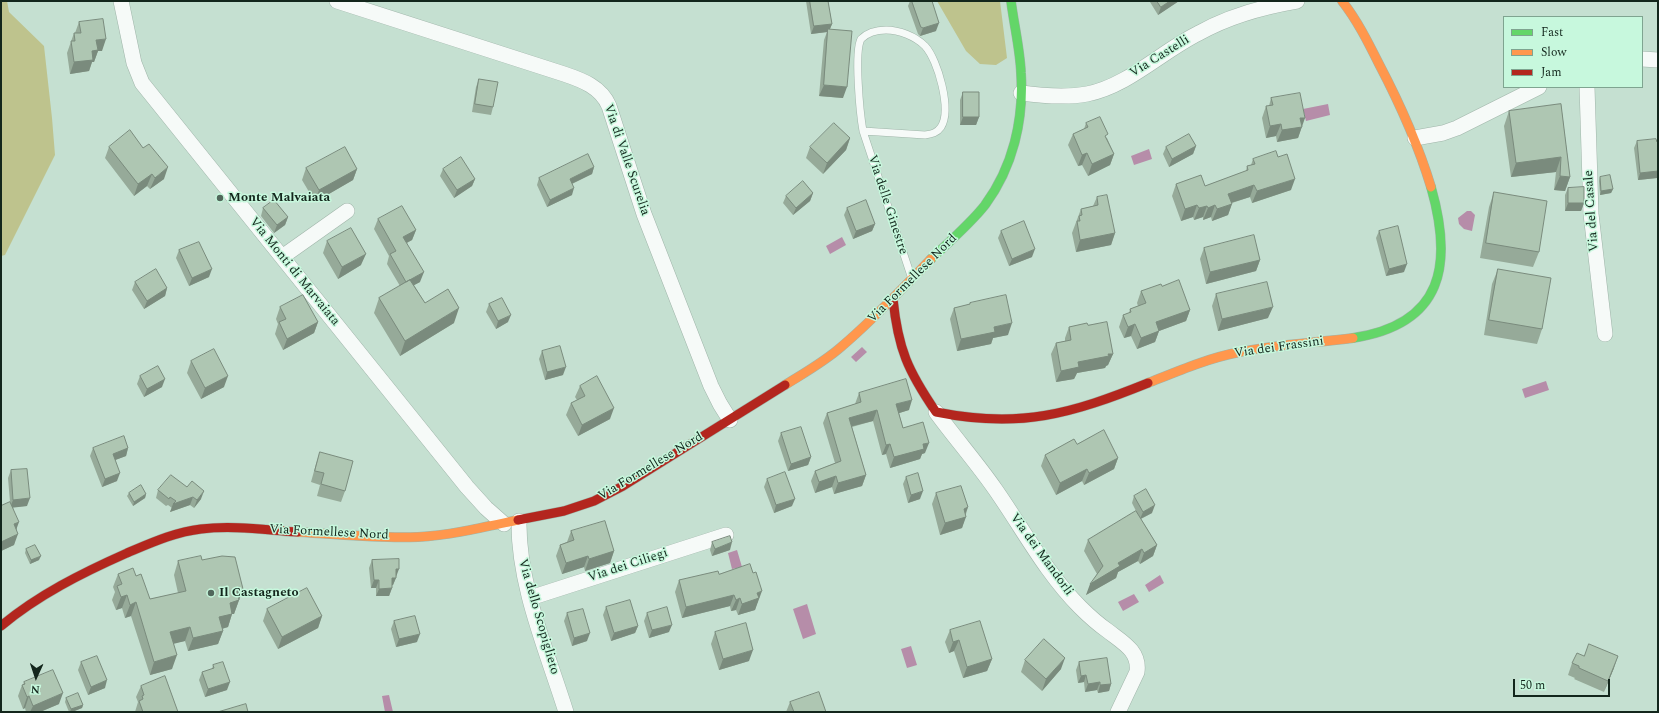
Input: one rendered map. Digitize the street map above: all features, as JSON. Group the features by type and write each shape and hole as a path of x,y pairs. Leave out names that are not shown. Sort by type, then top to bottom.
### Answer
{"street":[{"name":"Via Monti di Marvaiata","path":"122,1 134,63 142,83 467,487 486,508 504,524"},
{"name":"Via di Valle Scurelia","path":"337,1 570,76 587,83 600,92 609,106 644,214 711,386 730,420"},
{"name":"Via Formellese Nord","path":"1,626 38,598 77,578 158,540 188,531 209,528 229,528 407,537 441,534 504,524 569,510 605,496 631,482 826,359 867,324 893,299 976,215 989,199 1000,182 1010,161 1017,138 1021,93 1020,58 1011,1"},
{"name":"Via Castelli","path":"1021,93 1064,97 1087,94 1102,90 1122,81 1173,47 1218,23 1254,10 1296,1"},
{"name":"Via dei Frassini","path":"936,412 960,417 1019,419 1062,413 1098,402 1227,355 1269,347 1355,337 1381,331 1407,318 1420,308 1431,295 1439,274 1442,256 1438,215 1415,138 1353,15 1342,1"},
{"path":"1643,59 1658,60"},
{"path":"1415,138 1443,133 1457,128 1537,88"},
{"name":"Via del Casale","path":"1586,88 1591,214 1605,334"},
{"path":"282,257 347,211"},
{"name":"Via dei Mandorli","path":"893,299 896,332 904,358 913,378 936,412 988,479 1041,559 1067,593 1095,621 1128,646 1135,655 1138,665 1137,672 1118,712"},
{"name":"Via dello Scopiglieto","path":"519,521 521,556 530,598 566,712"},
{"name":"Via dei Ciliegi","path":"530,598 726,535"}],"lane":[{"name":"Via delle Ginestre","path":"863,131 925,135 932,134 941,126 945,110 938,70 925,47 912,37 898,31 882,30 868,33 859,42 858,53 860,113 863,131 912,280"}],"green space":[{"path":"1,1 7,1 9,12 44,46 55,155 5,255 1,256"},
{"path":"937,1 1000,1 1007,58 996,65 980,64 966,51"}],"shaded area":[{"path":"1328,104 1330,115 1306,121 1303,109"},
{"path":"1149,149 1152,159 1134,165 1131,156"},
{"path":"1467,211 1471,211 1475,215 1472,231 1464,229 1459,224 1458,218"},
{"path":"842,237 846,245 830,254 826,246"},
{"path":"862,347 867,352 856,362 851,357"},
{"path":"1546,381 1549,390 1525,398 1522,389"},
{"path":"737,550 742,567 732,569 728,553"},
{"path":"1160,575 1164,583 1149,592 1145,585"},
{"path":"1134,594 1139,602 1123,611 1118,602"},
{"path":"807,604 816,634 803,639 793,609"},
{"path":"911,646 917,665 907,668 901,649"},
{"path":"389,695 393,712 385,712 382,696"}],"building":[{"path":"810,1 828,1 832,24 814,26"},
{"path":"912,1 932,1 939,23 923,28 921,27"},
{"path":"1157,1 1170,1 1161,7"},
{"path":"103,19 106,39 96,40 98,50 92,51 93,60 74,62 71,41 75,41 74,33 81,33 79,22"},
{"path":"828,29 852,31 847,87 824,85"},
{"path":"479,79 498,82 493,107 475,104"},
{"path":"963,92 979,92 979,117 963,117"},
{"path":"1300,93 1305,118 1300,118 1302,127 1282,130 1281,124 1270,126 1266,106 1273,105 1271,98"},
{"path":"1561,104 1570,177 1560,176 1561,157 1516,163 1509,111"},
{"path":"1100,117 1108,134 1105,136 1114,154 1092,164 1087,153 1082,155 1073,134 1088,127 1086,123"},
{"path":"834,123 850,138 827,163 810,147"},
{"path":"130,130 143,148 149,144 168,167 155,178 152,174 138,184 109,147"},
{"path":"1189,134 1196,146 1172,159 1166,147"},
{"path":"1656,139 1657,142 1658,141 1658,171 1640,173 1637,141"},
{"path":"345,147 357,169 319,190 306,168"},
{"path":"1276,151 1278,157 1287,154 1295,179 1257,191 1254,185 1228,194 1232,204 1217,209 1215,205 1208,208 1207,206 1199,208 1197,205 1185,209 1176,184 1201,175 1205,186 1248,170 1247,166 1255,164 1253,159"},
{"path":"588,154 594,167 570,179 574,188 550,200 539,178"},
{"path":"461,157 475,179 457,190 443,169"},
{"path":"1610,175 1613,189 1601,191 1600,177"},
{"path":"803,181 813,193 796,208 786,196"},
{"path":"1584,187 1584,203 1568,203 1568,188"},
{"path":"1494,192 1547,201 1539,252 1486,243"},
{"path":"1107,195 1115,233 1080,240 1077,221 1080,221 1079,216 1082,215 1081,209 1098,205 1097,197"},
{"path":"274,200 288,217 277,225 263,208"},
{"path":"866,200 875,224 856,231 847,208"},
{"path":"402,206 416,230 403,237 424,272 406,282 390,254 396,251 378,219"},
{"path":"1024,221 1035,249 1012,259 1001,231"},
{"path":"1398,226 1407,264 1389,269 1379,231"},
{"path":"351,228 366,254 342,267 327,241"},
{"path":"1254,235 1260,260 1210,272 1204,248"},
{"path":"199,242 212,269 192,278 179,250"},
{"path":"156,269 167,288 147,301 135,282"},
{"path":"1498,269 1551,278 1542,329 1489,320"},
{"path":"410,280 425,303 448,289 459,308 405,341 379,298"},
{"path":"1179,280 1190,310 1156,322 1159,331 1141,338 1135,324 1128,327 1123,315 1131,312 1130,309 1146,303 1141,291"},
{"path":"1267,282 1273,307 1222,319 1216,294"},
{"path":"303,295 318,322 287,339 279,322 286,319 280,307"},
{"path":"1006,295 1012,323 994,327 995,332 961,339 954,308"},
{"path":"502,298 511,315 498,321 489,304"},
{"path":"1107,322 1113,354 1078,362 1079,367 1061,371 1056,343 1071,340 1069,327 1087,323 1088,325"},
{"path":"560,346 566,367 547,372 542,351"},
{"path":"214,349 228,376 205,388 191,361"},
{"path":"158,366 165,379 147,389 140,376"},
{"path":"597,376 614,408 582,425 571,403 585,396 580,386"},
{"path":"906,379 912,400 896,404 903,428 923,422 929,443 923,444 924,449 894,457 890,444 886,445 877,410 849,418 866,475 838,483 836,476 819,482 815,471 841,461 827,413 861,402 859,393"},
{"path":"801,427 811,457 791,464 781,433"},
{"path":"1104,430 1118,458 1089,473 1087,469 1060,483 1045,455 1074,439 1077,444"},
{"path":"124,436 128,448 113,454 120,473 105,479 93,448"},
{"path":"320,452 353,461 345,491 321,484 324,473 315,471"},
{"path":"27,469 30,498 13,500 11,470"},
{"path":"785,472 795,499 776,505 767,479"},
{"path":"918,473 923,491 911,495 906,477"},
{"path":"171,475 187,487 192,481 204,491 197,500 193,497 173,504 176,501 170,497 169,499 158,490"},
{"path":"141,485 146,494 134,502 129,493"},
{"path":"961,486 968,507 964,509 966,517 945,523 936,493"},
{"path":"1146,489 1155,505 1143,512 1134,496"},
{"path":"10,502 19,522 14,524 18,534 1,542 1,506"},
{"path":"1136,511 1157,545 1144,553 1142,549 1118,563 1120,566 1090,584 1103,566 1088,540"},
{"path":"605,521 614,551 589,559 588,556 566,563 560,545 574,540 571,531"},
{"path":"730,536 732,542 715,549 712,542"},
{"path":"35,545 41,556 31,560 26,549"},
{"path":"201,556 202,560 222,556 235,557 243,589 237,591 239,600 230,603 232,614 219,617 223,631 193,638 190,627 170,632 177,655 154,662 136,602 130,605 127,595 121,597 117,586 122,584 118,574 133,568 136,576 141,574 150,599 186,591 178,561"},
{"path":"399,559 399,569 396,569 396,578 392,578 392,588 379,589 379,580 374,580 372,560"},
{"path":"750,564 753,573 756,572 762,591 757,593 759,598 742,604 740,598 736,600 734,595 686,607 679,580 718,571 719,574"},
{"path":"307,588 322,616 282,637 267,609"},
{"path":"630,600 638,626 614,633 606,607"},
{"path":"667,607 672,625 652,630 647,613"},
{"path":"583,609 590,633 574,638 567,613"},
{"path":"415,616 420,634 399,639 394,621"},
{"path":"980,621 992,659 967,667 959,640 953,642 950,630"},
{"path":"746,623 753,650 723,659 715,632"},
{"path":"1044,639 1065,658 1046,679 1025,660"},
{"path":"1589,644 1618,656 1608,681 1579,668 1579,666 1572,663 1577,653 1584,656"},
{"path":"97,656 107,680 91,687 81,662"},
{"path":"1107,658 1111,684 1100,685 1100,682 1088,684 1086,675 1081,676 1079,662"},
{"path":"223,662 230,682 208,689 202,672 214,668 213,665"},
{"path":"53,670 63,693 33,706 22,685 25,684 24,682"},
{"path":"165,676 178,712 143,712 139,701 143,699 142,696 144,695 141,686"},
{"path":"819,692 826,712 794,712 790,702"},
{"path":"78,693 83,705 71,709 66,698"},
{"path":"246,704 248,712 218,712"}],"traffic: fast":[{"path":"931,259 966,226 985,205 1003,175 1015,142 1021,108 1021,73 1011,1"},
{"path":"1353,338 1383,331 1407,319 1423,304 1434,286 1440,265 1441,241 1438,215 1431,187"}],"traffic: slow":[{"path":"1342,1 1362,31 1394,94 1408,124 1431,187"},
{"path":"785,385 821,362 853,337 931,259"},
{"path":"1148,383 1193,365 1254,349 1353,338"},
{"path":"298,532 373,537 418,537 456,533 518,520"}],"traffic: jam":[{"path":"893,299 901,346 911,371 936,412 966,417 994,419 1045,416 1094,403 1148,383"},
{"path":"518,520 564,511 594,501 623,486 785,385"},
{"path":"1,626 30,604 61,585 127,553 172,535 191,530 213,528 250,528 298,532"}],"place":[{"name":"Monte Malvaiata","path":"220,198"},
{"name":"Il Castagneto","path":"211,593"}]}
